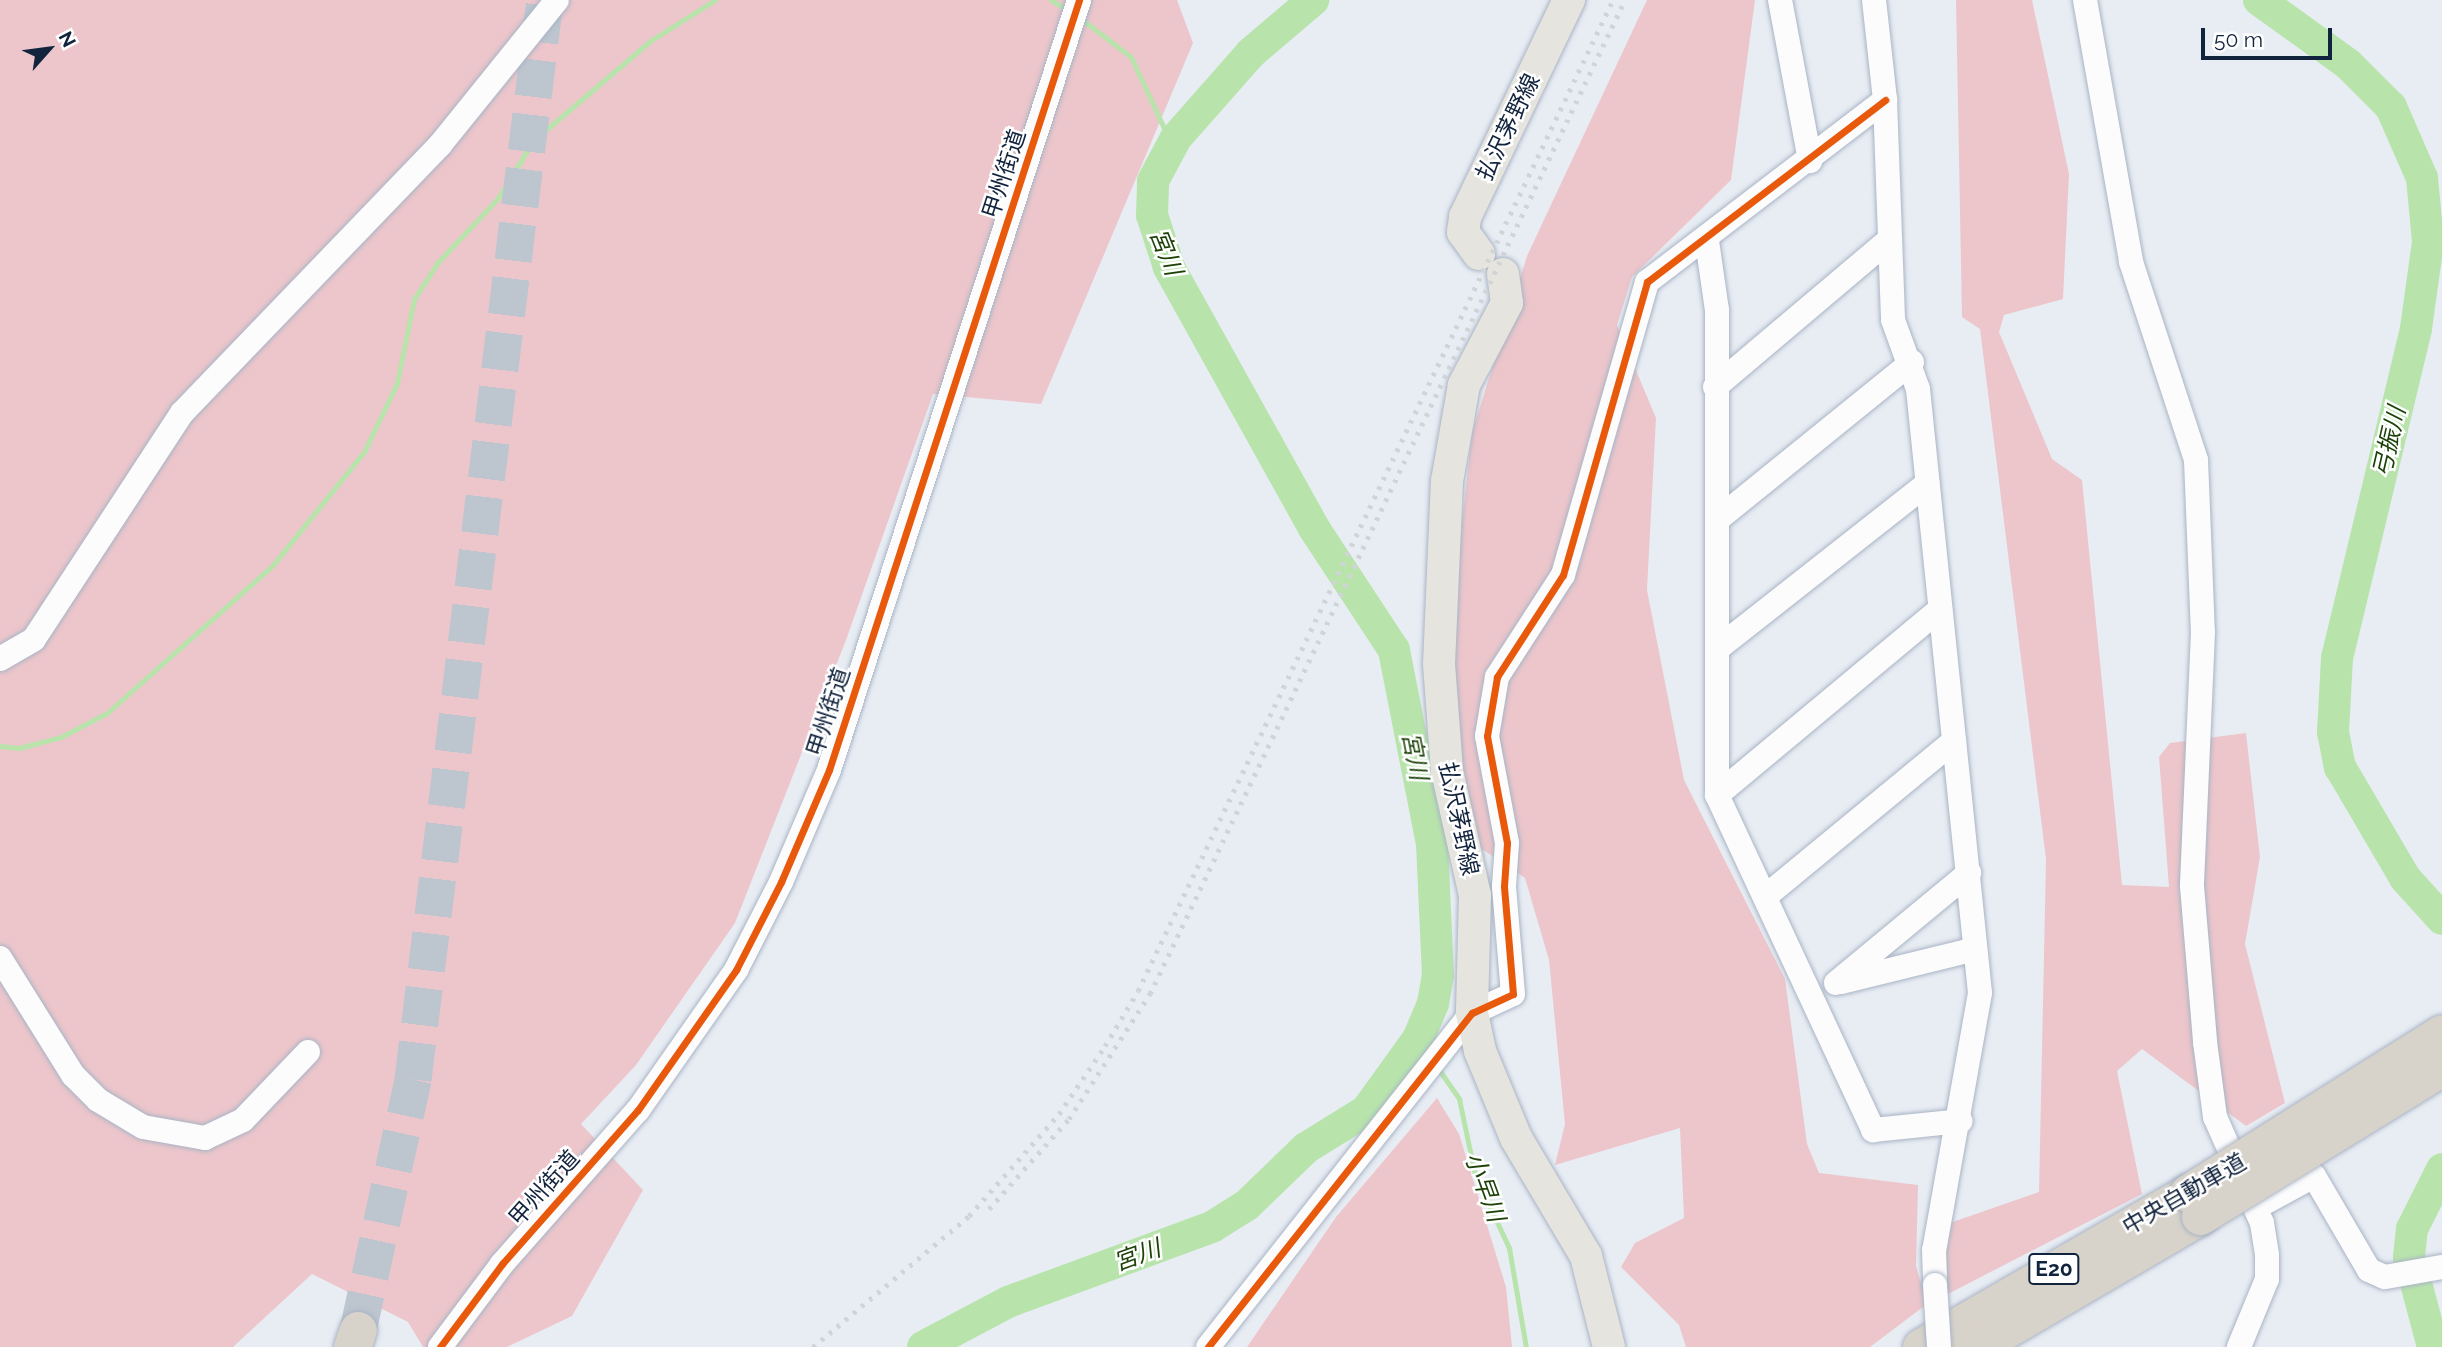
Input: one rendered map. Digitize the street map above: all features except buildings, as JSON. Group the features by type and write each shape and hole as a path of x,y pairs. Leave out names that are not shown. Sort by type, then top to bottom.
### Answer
{"highway":[{"name":"中央自動車道","path":"1976,1347 2194,1204 2442,1033"},
{"name":"中央自動車道","path":"1921,1347 2194,1204 2442,1067"}],"main road":[{"name":"払沢茅野線","path":"1479,254 1463,232 1465,217 1569,0"},
{"name":"払沢茅野線","path":"1503,274 1507,303 1464,385 1453,432 1441,566 1447,771 1475,895 1472,1013 1516,1138 1586,1256 1609,1347"}],"street":[{"path":"0,659 34,639 182,413 440,145 556,0"},
{"name":"甲州街道","path":"440,1347 502,1264 638,1110 736,970 781,881 830,770 1079,0"},
{"path":"1780,0 1810,161"},
{"path":"1874,0 1885,100 1888,241 1893,320 1912,362 1928,483 1980,993 1961,1121 1934,1250 1939,1347"},
{"path":"2085,0 2131,262 2196,460 2203,632 2192,886 2215,1116 2255,1209 2267,1279 2239,1347"},
{"path":"1208,1347 1472,1013 1490,1009 1517,984 1503,886 1507,843 1487,736 1497,677 1563,575 1647,282 1707,241 1885,100"},
{"path":"1707,241 1717,310 1717,795 1873,1130 1961,1121"},
{"path":"1715,387 1888,241"},
{"path":"1717,520 1912,362"},
{"path":"1717,649 1928,483"},
{"path":"1717,795 1940,609"},
{"path":"1766,896 1954,741"},
{"path":"1813,998 1836,983 1969,873"},
{"path":"1836,983 1975,949"},
{"path":"0,958 73,1076 98,1100 143,1126 205,1138 243,1120 307,1052"},
{"path":"2255,1209 2314,1176 2356,1254 2385,1277 2442,1267"}],"shaded area":[{"path":"0,0 1177,0 1193,43 1041,404 933,394 846,640 735,923 636,1065 581,1124 643,1190 572,1316 507,1347 423,1347 408,1322 312,1274 233,1347 0,1347"},
{"path":"1647,0 1755,0 1731,180 1632,277 1617,325 1656,418 1647,590 1684,780 1785,979 1807,1144 1819,1173 1918,1185 1916,1266 1927,1304 1870,1347 1686,1347 1679,1325 1621,1267 1635,1243 1684,1218 1680,1128 1555,1165 1565,1124 1549,960 1525,878 1470,841 1447,659 1472,433 1527,256"},
{"path":"1956,0 2032,0 2069,174 2063,299 2004,315 1999,332 2052,459 2082,480 2122,885 2169,887 2159,757 2170,743 2246,733 2260,857 2245,944 2285,1103 2246,1126 2142,1049 2117,1071 2142,1194 1942,1297 1947,1224 2039,1192 2046,859 1980,329 1962,317"},
{"path":"1437,1098 1459,1134 1506,1287 1512,1347 1247,1347 1336,1217"}],"waterway":[{"path":"0,746 19,748 61,737 107,713 273,565 364,452 397,383 414,299 438,262 498,198 533,141 650,41 715,0"},
{"path":"1051,0 1069,11"},
{"name":"宮川","path":"923,1347 1008,1302 1212,1227 1247,1205 1306,1148 1366,1111 1418,1039 1433,1003 1438,976 1432,844 1394,650 1314,528 1169,267 1152,215 1153,181 1176,138 1251,53 1313,0"},
{"name":"弓振川","path":"2259,0 2348,64 2391,107 2422,178 2428,242 2416,329 2337,658 2333,732 2340,767 2405,878 2442,919"},
{"path":"1080,18 1131,57 1164,128 1176,138"},
{"name":"小早川","path":"1418,1039 1430,1056"},
{"name":"小早川","path":"1437,1067 1459,1099 1475,1175 1509,1248 1526,1347"},
{"name":"弓振川","path":"2433,1347 2409,1257 2412,1229 2442,1169"}],"tunnel":[{"path":"358,1330 413,1079 545,0"}],"railway":[{"path":"813,1347 969,1216 1059,1114 1138,991 1613,0"},
{"path":"989,1209 1069,1119 1150,994 1625,0"}],"cycle path":[{"path":"440,1347 502,1264 638,1110 736,970 781,882 829,770 1079,0"},
{"path":"1208,1347 1472,1013 1513,994 1504,886 1507,843 1487,736 1497,677 1563,575 1647,282 1885,100"}]}
